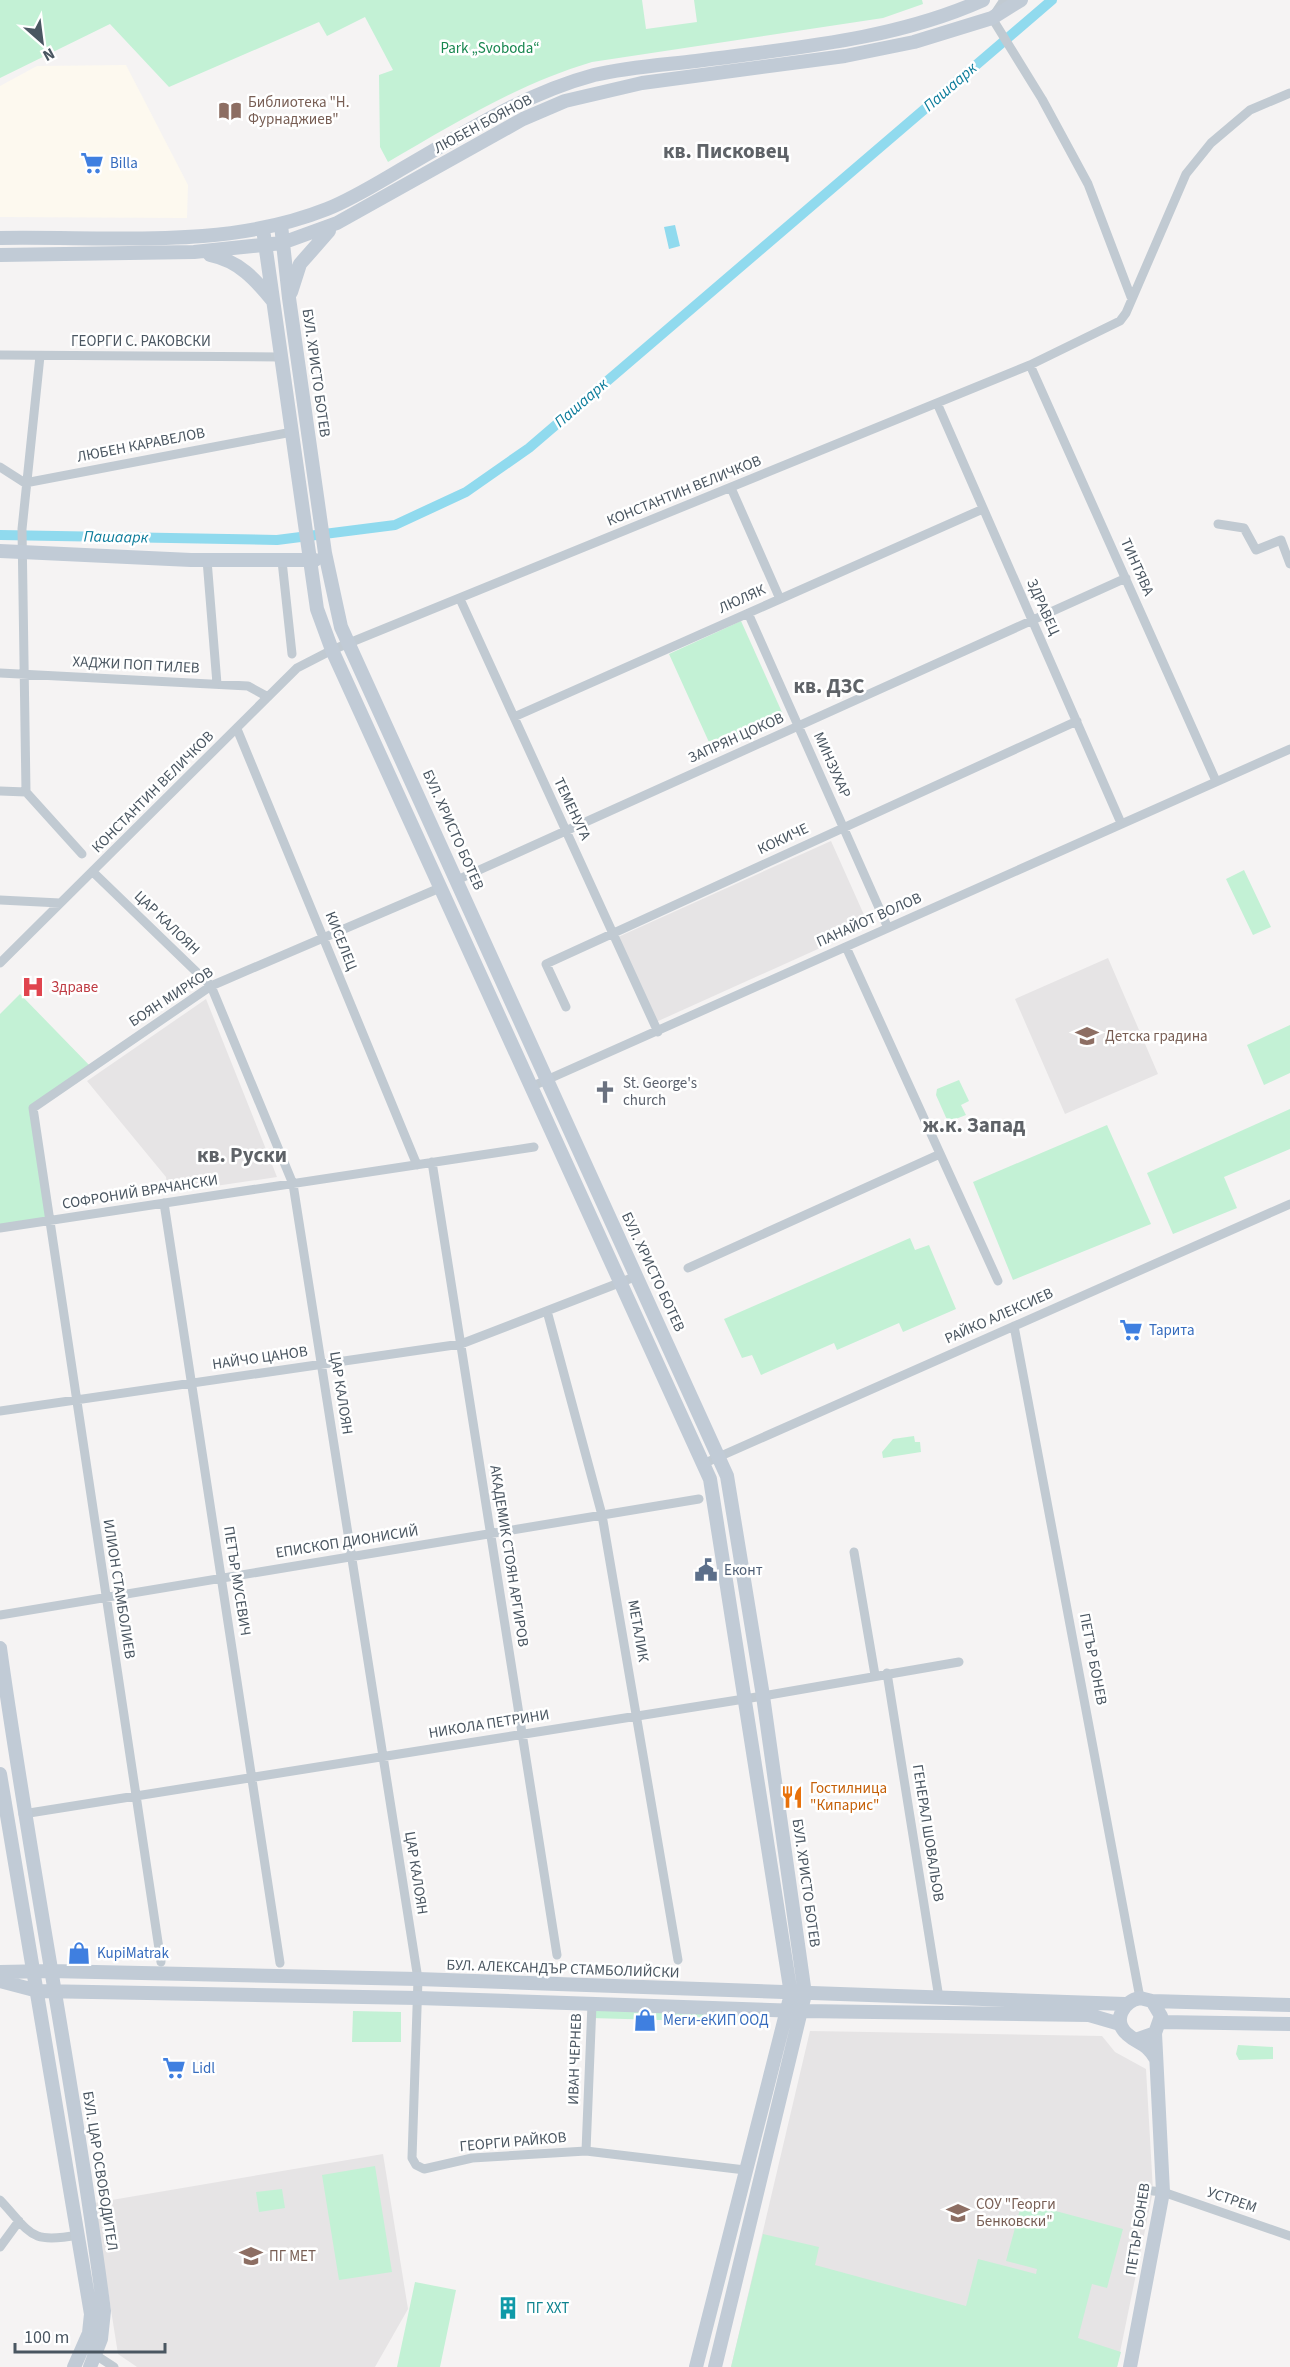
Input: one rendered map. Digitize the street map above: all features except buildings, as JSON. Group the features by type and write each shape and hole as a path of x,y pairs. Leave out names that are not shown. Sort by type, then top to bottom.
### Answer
{"street":[{"name":"ЛЮБЕН БОЯНОВ","path":"0,238 197,237 281,225 329,208 361,193 518,102 595,75 638,67 840,40 909,27 983,0"},
{"path":"1004,0 992,18 1042,99 1088,184 1131,297"},
{"name":"ЛЮБЕН БОЯНОВ","path":"0,255 194,252 266,247 337,223 523,119 565,101 621,87 845,56 914,42 992,18 1021,0"},
{"path":"694,61 697,77"},
{"name":"КОНСТАНТИН ВЕЛИЧКОВ","path":"0,963 60,903 94,873 297,668 332,650 1030,365 1120,321 1186,174 1211,143 1250,110 1290,93"},
{"path":"289,298 300,264 320,238 337,223"},
{"name":"БУЛ. ХРИСТО БОТЕВ","path":"281,225 289,298 335,609 348,644 373,692 720,1457 730,1495 763,1696 798,1994 788,2011 745,2170 696,2367"},
{"name":"БУЛ. ХРИСТО БОТЕВ","path":"263,229 317,609 332,650 705,1463 714,1497 744,1699 802,2012 715,2367"},
{"path":"194,252 224,258 242,268 274,303"},
{"name":"ГЕОРГИ С. РАКОВСКИ","path":"0,356 281,357"},
{"path":"39,356 22,532 26,792 82,854"},
{"name":"ТИНТЯВА","path":"1030,365 1216,781"},
{"name":"ЗДРАВЕЦ","path":"937,404 1121,823"},
{"name":"ЛЮБЕН КАРАВЕЛОВ","path":"25,483 292,432"},
{"path":"0,467 25,483"},
{"path":"731,488 780,599"},
{"name":"ЛЮЛЯК","path":"514,717 983,509"},
{"path":"1218,524 1244,528 1256,550 1281,540 1290,564"},
{"path":"0,551 207,560 282,561 326,556"},
{"path":"207,560 217,684"},
{"path":"282,561 292,654"},
{"name":"ЗАПРЯН ЦОКОВ","path":"457,880 1126,578"},
{"name":"ТЕМЕНУГА","path":"460,599 658,1032"},
{"name":"МИНЗУХАР","path":"748,613 888,928"},
{"name":"ХАДЖИ ПОП ТИЛЕВ","path":"0,673 248,686 268,697"},
{"name":"КОКИЧЕ","path":"566,1007 546,964 1077,721"},
{"name":"КИСЕЛЕЦ","path":"237,729 417,1165"},
{"name":"ПАНАЙОТ ВОЛОВ","path":"533,1086 1121,823 1289,751"},
{"path":"0,791 26,792"},
{"name":"ЦАР КАЛОЯН","path":"94,873 211,986 292,1184 418,1980 418,1998"},
{"name":"БОЯН МИРКОВ","path":"48,1221 33,1108 211,986 324,940 442,887"},
{"path":"0,900 60,903"},
{"path":"846,947 998,1281"},
{"name":"СОФРОНИЙ ВРАЧАНСКИ","path":"0,1228 534,1147"},
{"path":"688,1268 940,1154"},
{"name":"АКАДЕМИК СТОЯН АРГИРОВ","path":"432,1162 557,1955"},
{"name":"ПЕТЪР МУСЕВИЧ","path":"164,1203 280,1963"},
{"name":"РАЙКО АЛЕКСИЕВ","path":"705,1463 1290,1204"},
{"name":"ИЛИОН СТАМБОЛИЕВ","path":"48,1221 161,1962"},
{"name":"НАЙЧО ЦАНОВ","path":"0,1411 75,1402 191,1382 461,1344 637,1276"},
{"name":"МЕТАЛИК","path":"547,1311 602,1515 678,1960"},
{"name":"ПЕТЪР БОНЕВ","path":"1014,1326 1146,1999"},
{"name":"ЕПИСКОП ДИОНИСИЙ","path":"0,1615 699,1499"},
{"path":"854,1552 875,1675"},
{"path":"0,1648 23,1814 50,1971"},
{"name":"НИКОЛА ПЕТРИНИ","path":"23,1814 763,1696 959,1662"},
{"name":"ГЕНЕРАЛ ШОВАЛЬОВ","path":"887,1673 939,1998"},
{"path":"0,1774 3,1824 38,1991 91,2314 85,2347 74,2367"},
{"name":"БУЛ. АЛЕКСАНДЪР СТАМБОЛИЙСКИ","path":"0,1972 50,1971 418,1980 1125,2004"},
{"name":"БУЛ. ЦАР ОСВОБОДИТЕЛ","path":"50,1971 104,2311 104,2326 93,2361"},
{"path":"0,1981 38,1991 418,1998 802,2012 1089,2015 1120,2024"},
{"name":"ГЕОРГИ РАЙКОВ","path":"418,1998 412,2158 416,2165 424,2169 472,2158 586,2151 745,2170"},
{"path":"1146,1999 1160,2010 1158,2028"},
{"path":"1156,2059 1149,2048 1127,2034 1120,2024 1120,2013 1125,2004 1146,1999 1290,2005"},
{"name":"ИВАН ЧЕРНЕВ","path":"586,2151 592,2004"},
{"path":"1138,2039 1158,2028 1290,2024"},
{"name":"ПЕТЪР БОНЕВ","path":"1130,2367 1158,2192 1156,2059 1158,2028"},
{"name":"УСТРЕМ","path":"1158,2192 1290,2236"},
{"path":"0,2200 35,2237 43,2240 78,2235"},
{"path":"0,2247 20,2221"},
{"path":"85,2347 93,2361 114,2367"}],"shaded area":[{"path":"126,65 188,185 187,218 0,217 0,86 37,66"},
{"path":"831,841 869,926 656,1022 618,937"},
{"name":"Детска градина","path":"1108,958 1158,1074 1065,1114 1015,999"},
{"path":"206,999 277,1177 168,1193 166,1177 87,1081"},
{"name":"СОУ \"Георги Бенковски\"","path":"810,2031 1102,2036 1115,2052 1146,2069 1153,2191 1117,2367 731,2367"},
{"name":"ПГ МЕТ","path":"383,2154 408,2309 375,2367 137,2367 118,2354 94,2203"}],"green space":[{"name":"Park „Svoboda“","path":"0,0 642,0 646,29 697,22 694,0 922,0 923,4 883,18 592,62 538,81 513,93 462,119 388,162 380,147 379,75 393,70 365,17 327,36 319,22 169,87 110,24 0,78"},
{"path":"741,621 785,719 713,751 669,654"},
{"path":"1244,870 1271,927 1253,935 1226,879"},
{"path":"20,994 92,1068 33,1108 48,1221 0,1228 0,1014"},
{"path":"1290,1025 1290,1073 1264,1085 1247,1045"},
{"path":"959,1080 969,1101 961,1105 966,1115 948,1122 936,1095 937,1089"},
{"path":"1290,1109 1290,1149 1224,1177 1237,1208 1173,1234 1147,1173"},
{"path":"1107,1125 1151,1224 1013,1280 973,1182"},
{"path":"910,1238 915,1250 929,1245 956,1309 903,1332 899,1323 837,1350 834,1343 761,1375 752,1355 742,1358 724,1319"},
{"path":"914,1436 915,1442 920,1442 921,1452 883,1458 882,1452 893,1439"},
{"path":"592,2004 762,2010 762,2023 591,2018"},
{"path":"353,2011 401,2012 401,2042 352,2042"},
{"path":"1238,2045 1273,2047 1273,2059 1239,2060 1236,2054"},
{"path":"375,2166 392,2272 339,2280 322,2175"},
{"path":"282,2189 285,2208 259,2212 256,2192"},
{"path":"1022,2202 1123,2229 1107,2288 1092,2284 1078,2338 1121,2352 1117,2367 731,2367 763,2234 819,2247 815,2265 966,2306 978,2259 1036,2274 1037,2269 1006,2261"},
{"path":"415,2282 456,2290 440,2367 397,2367"}],"water":[{"path":"675,225 680,246 669,249 664,227"}],"waterway":[{"name":"Пашаарк","path":"0,535 277,540 395,525 466,492 529,448 1052,0"}],"place":[{"name":"Библиотека \"Н. Фурнаджиев\"","path":"230,111"},
{"name":"Billa","path":"92,163"},
{"name":"Здраве","path":"33,987"},
{"name":"Детска градина","path":"1087,1036"},
{"name":"St. George's church","path":"605,1092"},
{"name":"Тарита","path":"1131,1330"},
{"name":"Еконт","path":"706,1570"},
{"name":"Гостилница \"Кипарис\"","path":"792,1797"},
{"name":"KupiMatrak","path":"79,1953"},
{"name":"Меги-еКИП ООД","path":"645,2020"},
{"name":"Lidl","path":"174,2068"},
{"name":"СОУ \"Георги Бенковски\"","path":"958,2213"},
{"name":"ПГ МЕТ","path":"251,2256"},
{"name":"ПГ ХХТ","path":"508,2308"}],"district":[{"name":"кв. Писковец","path":"726,151"},
{"name":"кв. ДЗС","path":"829,686"},
{"name":"ж.к. Запад","path":"974,1125"},
{"name":"кв. Руски","path":"242,1155"}]}
